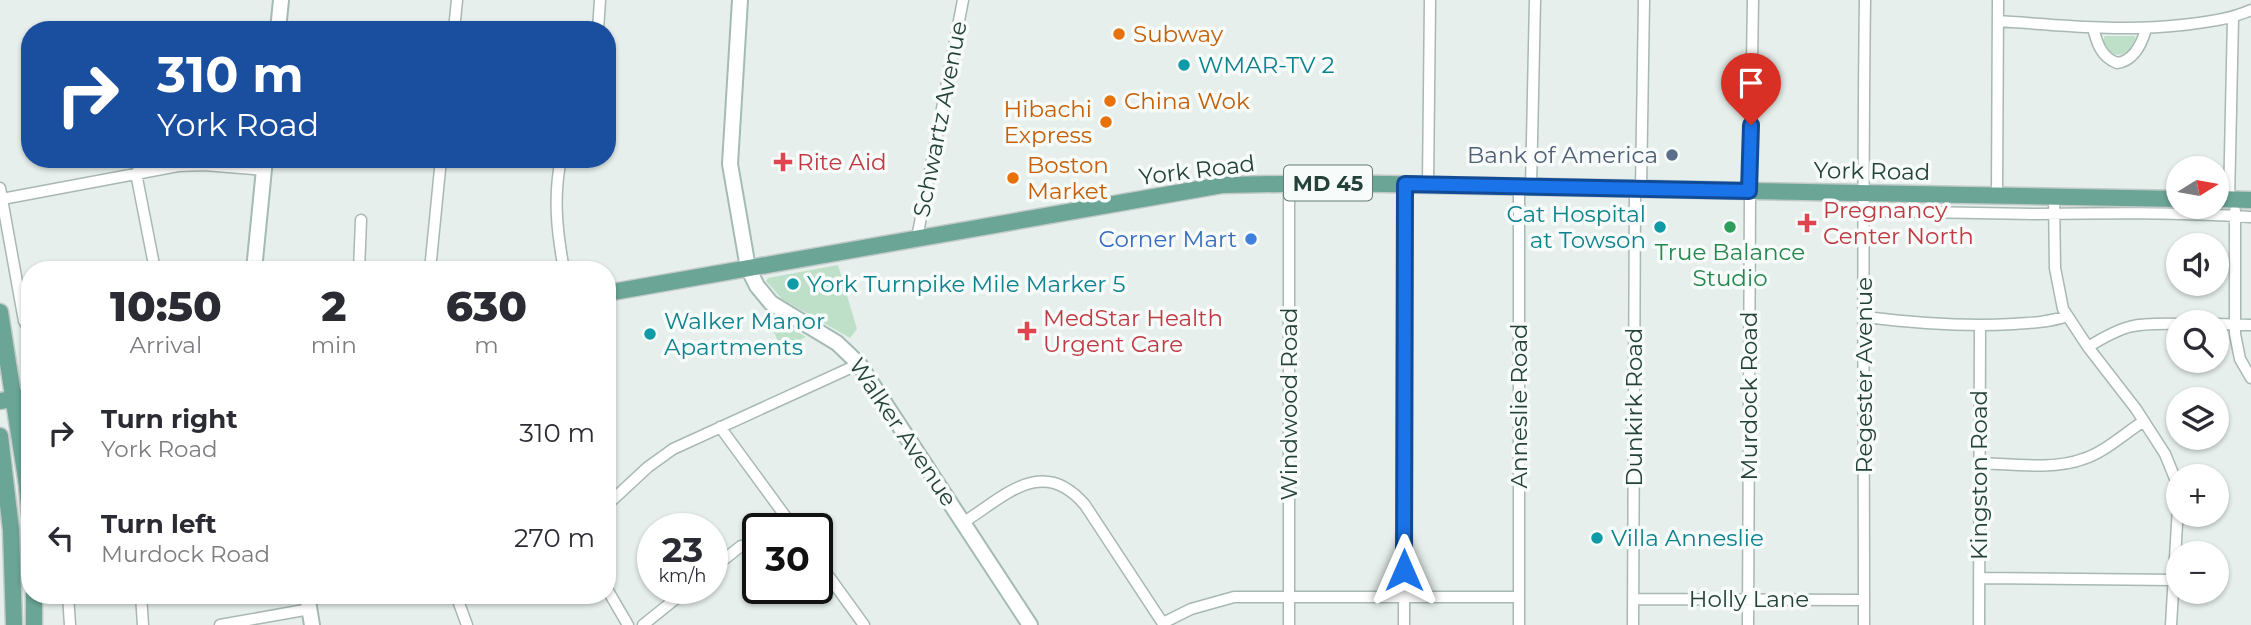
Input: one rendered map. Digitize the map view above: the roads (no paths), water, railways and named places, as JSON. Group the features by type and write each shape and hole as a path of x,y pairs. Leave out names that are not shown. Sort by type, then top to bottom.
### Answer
{"main road":[{"name":"York Road","path":"616,291 1222,185 1405,184 1997,196 2054,205 2166,200"},
{"path":"0,312 21,450"},
{"path":"0,436 11,530 14,625"},
{"path":"34,604 34,625"}],"street":[{"path":"279,21 281,0"},
{"path":"455,21 457,0"},
{"path":"599,21 600,0"},
{"path":"739,0 730,164 748,268"},
{"name":"Schwartz Avenue","path":"917,238 963,0"},
{"path":"1428,185 1430,0"},
{"name":"Anneslie Road","path":"1519,625 1525,187 1535,0"},
{"name":"Dunkirk Road","path":"1633,625 1638,189 1644,0"},
{"name":"Murdock Road","path":"1748,625 1749,191 1753,0"},
{"name":"Regester Avenue","path":"1864,625 1865,317 1862,194 1865,0"},
{"path":"1997,196 1998,0"},
{"path":"1998,21 2146,29 2233,18 2251,10"},
{"path":"2233,18 2234,324 2238,353 2251,378"},
{"path":"2093,28 2101,51 2110,60 2117,62 2123,62 2138,48 2146,29"},
{"path":"2,199 167,168"},
{"path":"255,261 265,168"},
{"path":"431,261 440,168"},
{"path":"559,168 556,216 563,261"},
{"path":"136,173 153,261"},
{"name":"Windwood Road","path":"1289,183 1289,625"},
{"path":"1404,625 1405,184"},
{"path":"0,188 21,304"},
{"name":"York Road","path":"1863,211 2034,214 2054,205 2233,203 2251,217"},
{"path":"2054,205 2056,281 2060,301 2067,316 2144,421 2171,465 2176,481 2178,507 2176,541"},
{"path":"359,261 361,220"},
{"name":"Walker Avenue","path":"748,268 757,286 771,303 837,343 859,364 1030,625"},
{"path":"1865,317 1980,326 2045,321 2067,316"},
{"path":"2088,347 2115,330 2145,323 2166,324"},
{"path":"2229,324 2251,325"},
{"name":"Kingston Road","path":"1979,625 1980,326"},
{"path":"616,497 665,453 859,364"},
{"path":"1979,463 2040,464 2076,461 2089,457 2144,421"},
{"path":"720,427 783,513"},
{"path":"964,522 1024,484 1037,480 1064,486 1085,505 1164,624 1191,609 1226,599 1519,597"},
{"path":"728,556 741,545"},
{"path":"1979,578 2166,580"},
{"path":"833,583 864,625"},
{"name":"Holly Lane","path":"1633,599 1864,600"},
{"path":"69,604 70,625"},
{"path":"142,604 143,625"},
{"path":"220,625 300,604"},
{"path":"308,604 312,625"},
{"path":"459,604 467,625"},
{"path":"616,604 628,625"},
{"path":"643,625 669,604"},
{"path":"2171,625 2172,604"}],"place":[{"name":"Subway","path":"1119,34"},
{"name":"WMAR-TV 2","path":"1184,65"},
{"name":"China Wok","path":"1110,101"},
{"name":"Hibachi Express","path":"1106,122"},
{"name":"Bank of America","path":"1672,155"},
{"name":"Rite Aid","path":"783,162"},
{"name":"Boston Market","path":"1013,178"},
{"name":"Pregnancy Center North","path":"1807,223"},
{"name":"Cat Hospital at Towson","path":"1660,227"},
{"name":"True Balance Studio","path":"1730,227"},
{"name":"Corner Mart","path":"1251,239"},
{"name":"York Turnpike Mile Marker 5","path":"793,284"},
{"name":"MedStar Health Urgent Care","path":"1027,331"},
{"name":"Walker Manor Apartments","path":"650,334"},
{"name":"Villa Anneslie","path":"1597,538"}]}
